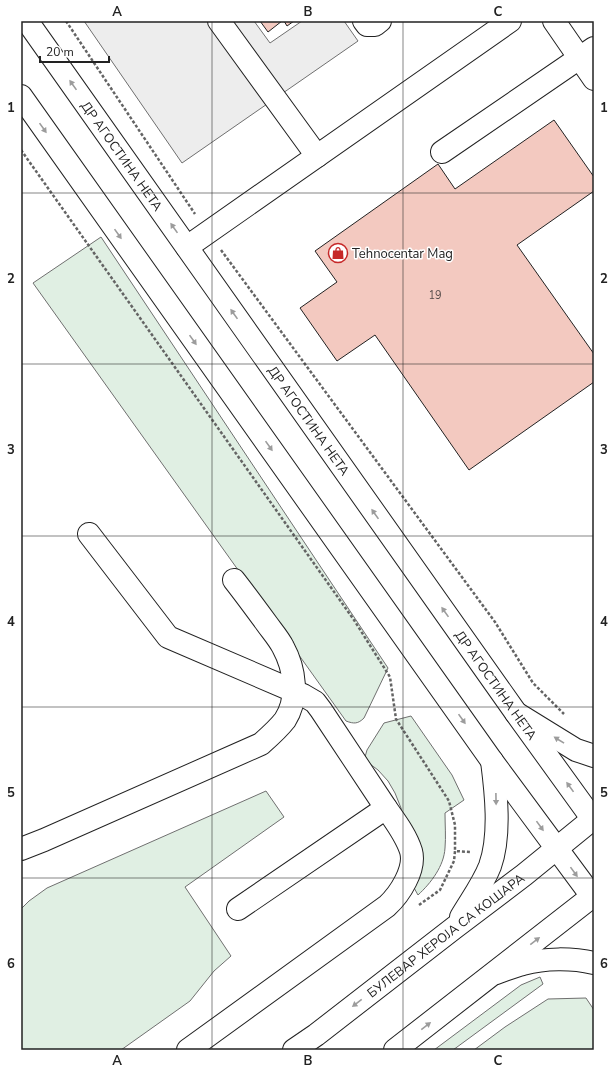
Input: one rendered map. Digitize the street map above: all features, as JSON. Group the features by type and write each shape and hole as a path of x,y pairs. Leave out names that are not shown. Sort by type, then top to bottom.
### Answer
{"street":[{"name":"ДР АГОСТИНА НЕТА","path":"27,21 516,713 594,820"},
{"path":"219,21 317,156"},
{"path":"364,21 367,25 375,25 380,21"},
{"path":"188,247 510,21"},
{"path":"554,21 587,53 594,79"},
{"path":"442,152 587,53"},
{"path":"21,96 492,761 593,897 395,1050"},
{"path":"89,534 168,637 294,691 315,702 404,834 411,851 412,858 409,872 396,897 381,910 188,1050"},
{"path":"21,849 261,744 285,719 292,703 294,691 294,678 290,664 283,646 234,580"},
{"path":"516,713 576,750 594,756"},
{"path":"454,928 481,885 493,854 496,824 496,802 492,761"},
{"path":"238,909 386,808"},
{"name":"БУЛЕВАР ХЕРОЈА СА КОШАРА","path":"294,1050 316,1035 594,820"},
{"path":"493,974 523,964 546,961 582,960 594,962"}],"path":[{"path":"66,21 208,233 495,622 533,683 564,715"},
{"path":"21,150 354,620 390,677 396,719 449,801 455,825 455,851"}],"green space":[{"path":"101,237 388,668 364,718 360,721 354,723 346,721 33,283"},
{"path":"411,716 452,775 464,800 445,813 444,855 436,874 418,895 413,886 401,808 388,781 378,770 366,761 365,757 367,750 384,723"},
{"path":"266,791 284,817 185,887 231,956 214,971 190,1001 121,1050 21,1050 21,909 47,888"},
{"path":"540,977 543,984 453,1050 434,1050 521,985"},
{"path":"586,998 594,1010 594,1050 474,1050 505,1027 548,999"}],"shaded area":[{"path":"84,21 254,21 270,43 302,21 344,21 358,41 182,163"}],"building":[{"path":"260,21 282,21 268,32"},
{"path":"284,21 294,21 287,26"},
{"path":"554,120 594,177 594,191 517,245 594,354 594,382 469,470 375,335 337,361 300,308 337,282 315,251 438,164 455,189"}],"place":[{"name":"Tehnocentar Mag","path":"338,253"}]}
